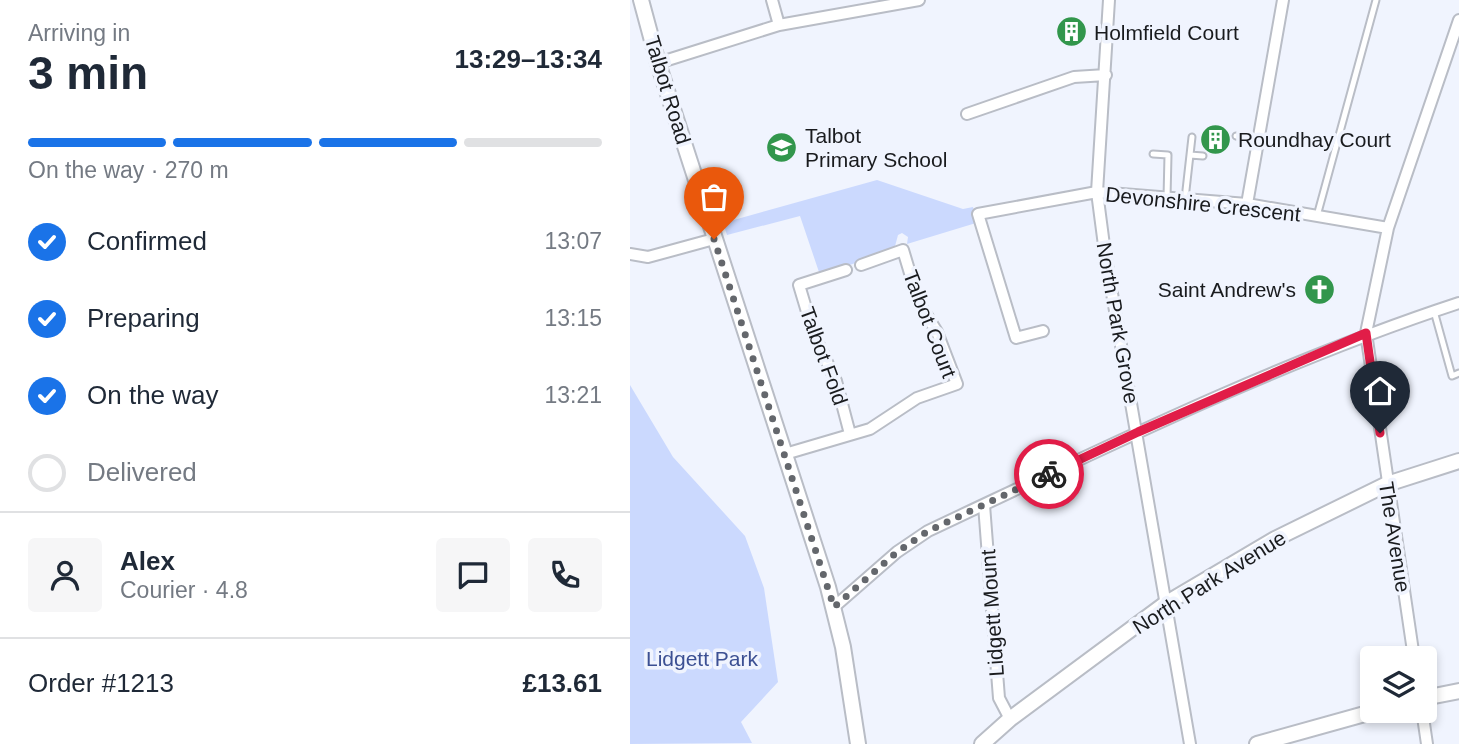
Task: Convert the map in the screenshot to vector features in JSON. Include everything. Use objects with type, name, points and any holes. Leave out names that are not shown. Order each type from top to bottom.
[{"type":"street","name":"Talbot Road","points":[[641,0],[714,239],[834,607],[858,744]]},
{"type":"street","points":[[772,0],[779,25]]},
{"type":"street","points":[[658,62],[779,25],[861,5],[919,0]]},
{"type":"street","name":"North Park Grove","points":[[1109,0],[1097,192],[1105,253],[1190,744]]},
{"type":"street","points":[[1247,204],[1283,0]]},
{"type":"street","name":"The Avenue","points":[[1412,646],[1366,333],[1388,228],[1459,20]]},
{"type":"street","points":[[967,114],[1074,77],[1106,75]]},
{"type":"street","name":"Devonshire Crescent","points":[[1043,331],[1016,338],[978,214],[1097,192],[1247,204],[1271,214],[1317,216],[1388,228]]},
{"type":"street","points":[[630,254],[648,257],[714,239]]},
{"type":"street","name":"Talbot Court","points":[[785,454],[870,429],[917,398],[957,384],[937,332],[919,303],[903,250],[861,265]]},
{"type":"street","name":"Talbot Fold","points":[[846,270],[799,285],[814,335],[836,381],[850,434]]},
{"type":"street","points":[[834,607],[897,552],[928,531],[1138,432],[1366,333],[1459,303]]},
{"type":"street","name":"North Park Avenue","points":[[982,744],[1010,719],[1165,604],[1275,539],[1387,484],[1459,461]]},
{"type":"street","name":"Lidgett Mount","points":[[984,505],[999,698],[1010,719]]},
{"type":"street","points":[[1437,695],[1459,691]]},
{"type":"street","points":[[1257,744],[1360,715]]},
{"type":"street","points":[[1424,723],[1427,744]]},
{"type":"lane","points":[[1317,216],[1376,0]]},
{"type":"lane","points":[[1236,136],[1258,140]]},
{"type":"lane","points":[[1185,199],[1192,137]]},
{"type":"lane","points":[[1153,155],[1168,155],[1167,198]]},
{"type":"lane","points":[[1191,155],[1203,156]]},
{"type":"lane","points":[[1434,311],[1452,376],[1459,373]]},
{"type":"green space","points":[[877,180],[963,209],[973,207],[976,223],[907,244],[908,237],[902,233],[898,235],[894,250],[820,275],[800,216],[727,235],[723,223]]},
{"type":"green space","name":"Lidgett Park","points":[[630,385],[673,457],[745,536],[764,588],[778,682],[741,722],[752,743],[630,744]]},
{"type":"way so far","points":[[714,239],[834,607],[897,552],[928,531],[1049,474]]},
{"type":"place","name":"Holmfield Court","points":[[1071,32]]},
{"type":"place","name":"Roundhay Court","points":[[1215,139]]},
{"type":"place","name":"Talbot Primary School","points":[[782,147]]},
{"type":"place","name":"Saint Andrew's","points":[[1319,289]]},
{"type":"route","points":[[1049,474],[1138,432],[1366,333],[1380,433]]}]
